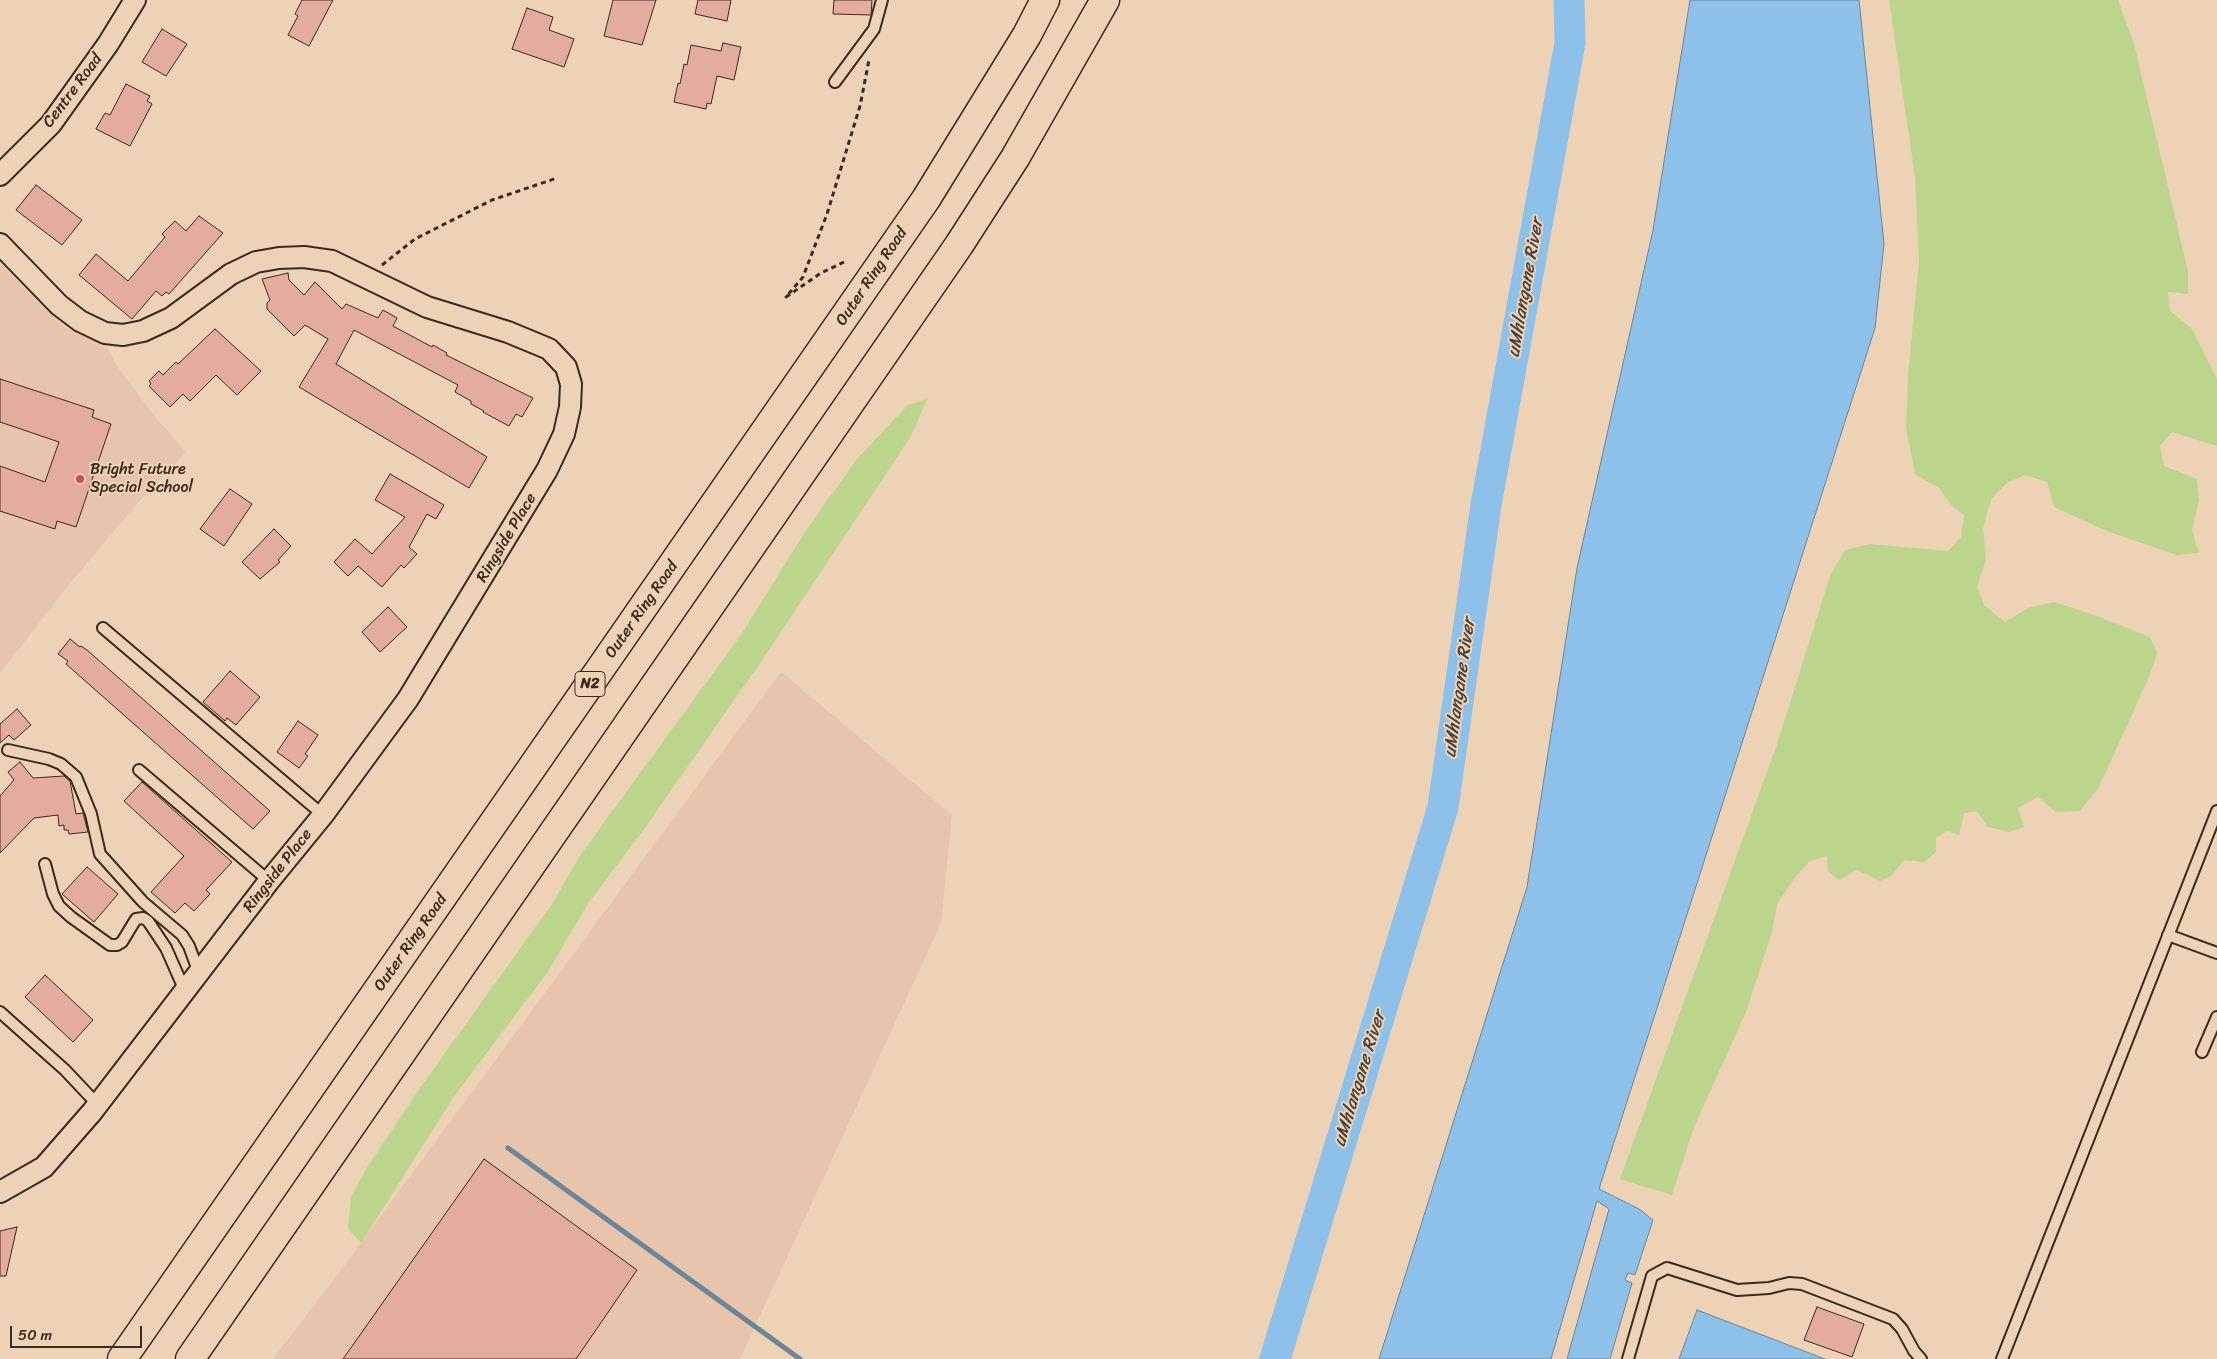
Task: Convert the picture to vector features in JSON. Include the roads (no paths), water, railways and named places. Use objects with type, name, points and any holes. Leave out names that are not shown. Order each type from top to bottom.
[{"type":"highway","name":"Outer Ring Road","points":[[122,1359],[926,198],[1026,35],[1045,0]]},
{"type":"highway","points":[[190,1359],[959,245],[1015,158],[1105,0]]},
{"type":"street","name":"Centre Road","points":[[0,175],[51,124],[108,44],[135,0]]},
{"type":"street","name":"Ringside Place","points":[[0,244],[59,305],[80,321],[105,333],[123,335],[144,331],[171,318],[231,274],[256,262],[304,257],[332,261],[428,307],[508,332],[549,350],[566,367],[571,384],[570,407],[564,434],[547,470],[408,700],[322,815],[269,881],[98,1105],[44,1167],[0,1192]]},
{"type":"lane","points":[[835,82],[874,29],[882,0]]},
{"type":"lane","points":[[103,628],[322,815]]},
{"type":"lane","points":[[8,750],[49,759],[61,764],[76,777],[91,814],[100,854],[144,902],[182,935],[189,946],[199,973]]},
{"type":"lane","points":[[139,770],[269,881]]},
{"type":"lane","points":[[2002,1359],[2168,935],[2213,835],[2217,811]]},
{"type":"lane","points":[[45,864],[59,906],[110,945],[117,945],[122,942],[136,919],[143,918],[148,921],[166,948],[185,991]]},
{"type":"lane","points":[[2168,935],[2217,953]]},
{"type":"lane","points":[[0,1012],[65,1070],[98,1105]]},
{"type":"lane","points":[[2202,1052],[2217,1017]]},
{"type":"lane","points":[[1628,1359],[1652,1276],[1667,1268],[1737,1290],[1769,1288],[1789,1283],[1802,1284],[1893,1320],[1921,1359]]},
{"type":"water","points":[[1690,0],[1859,0],[1884,244],[1875,328],[1599,1189],[1639,1209],[1653,1220],[1635,1275],[1628,1273],[1625,1280],[1632,1283],[1610,1359],[1567,1359],[1609,1209],[1597,1201],[1551,1359],[1379,1359],[1527,887],[1577,568],[1653,230]]},
{"type":"water","points":[[1697,1310],[1825,1359],[1679,1359]]},
{"type":"waterway","name":"uMhlangane River","points":[[1275,1359],[1443,807],[1486,505],[1570,43],[1569,0]]},
{"type":"waterway","points":[[508,1148],[800,1359]]},
{"type":"place","name":"Bright Future Special School","points":[[80,479]]}]
